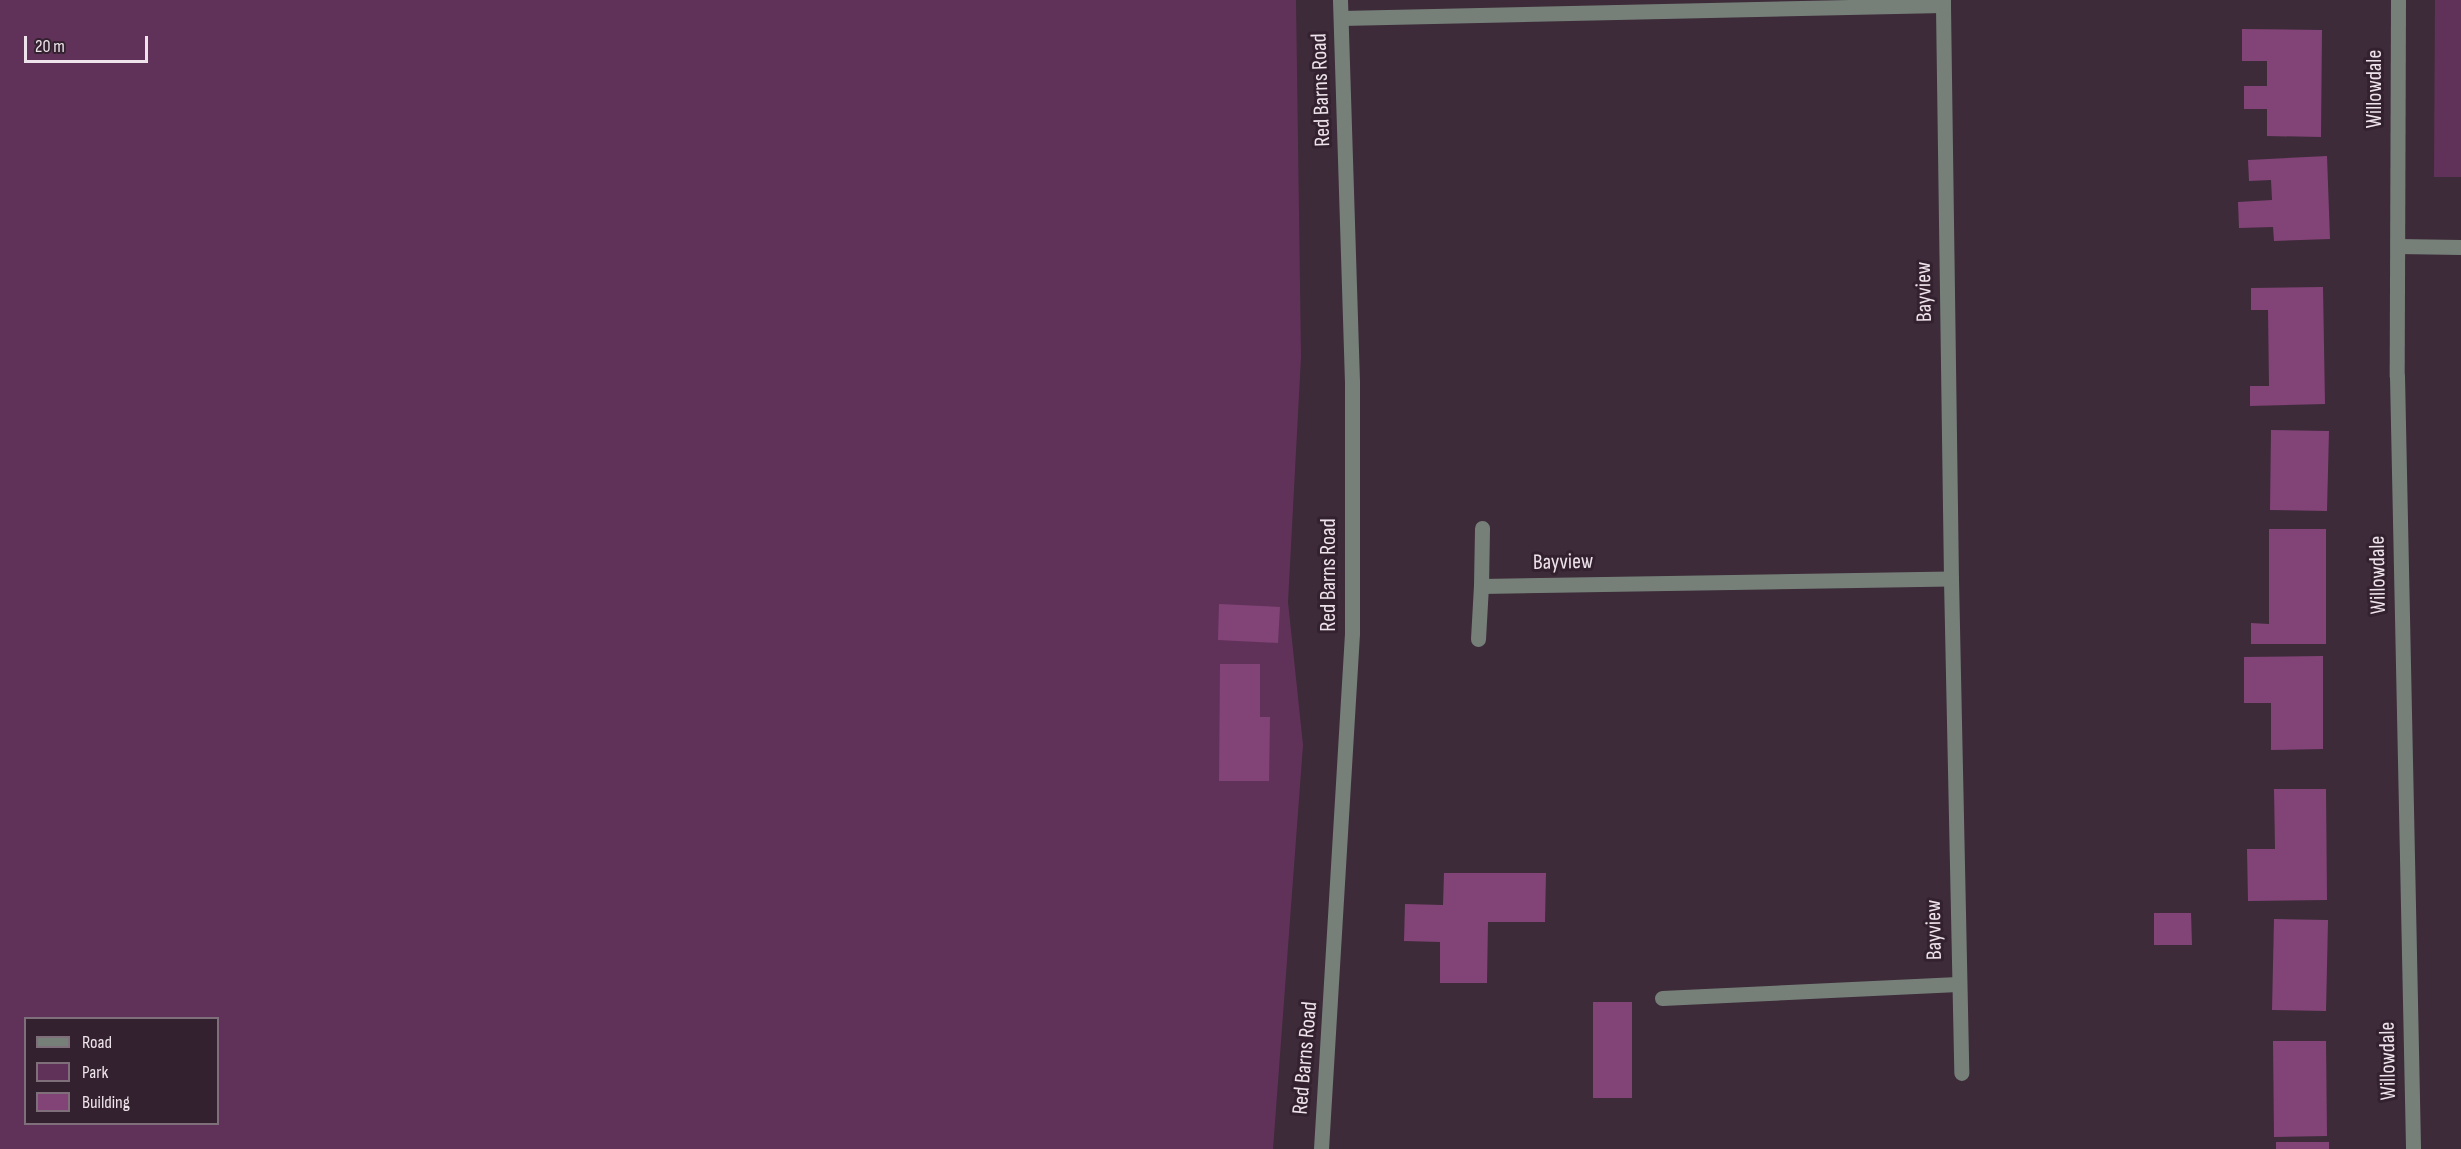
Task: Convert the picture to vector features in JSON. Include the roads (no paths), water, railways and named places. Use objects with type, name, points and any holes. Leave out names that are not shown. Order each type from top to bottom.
[{"type":"street","name":"Red Barns Road","points":[[1321,1149],[1352,633],[1353,382],[1340,0]]},
{"type":"street","name":"Willowdale","points":[[2398,0],[2398,246],[2413,1149]]},
{"type":"street","name":"Bayview","points":[[1341,18],[1943,3],[1958,984],[1662,998]]},
{"type":"street","points":[[2398,246],[2461,247]]},
{"type":"street","points":[[1478,639],[1482,528]]},
{"type":"street","name":"Bayview","points":[[1481,586],[1951,579]]},
{"type":"street","points":[[1958,984],[1961,1073]]}]
